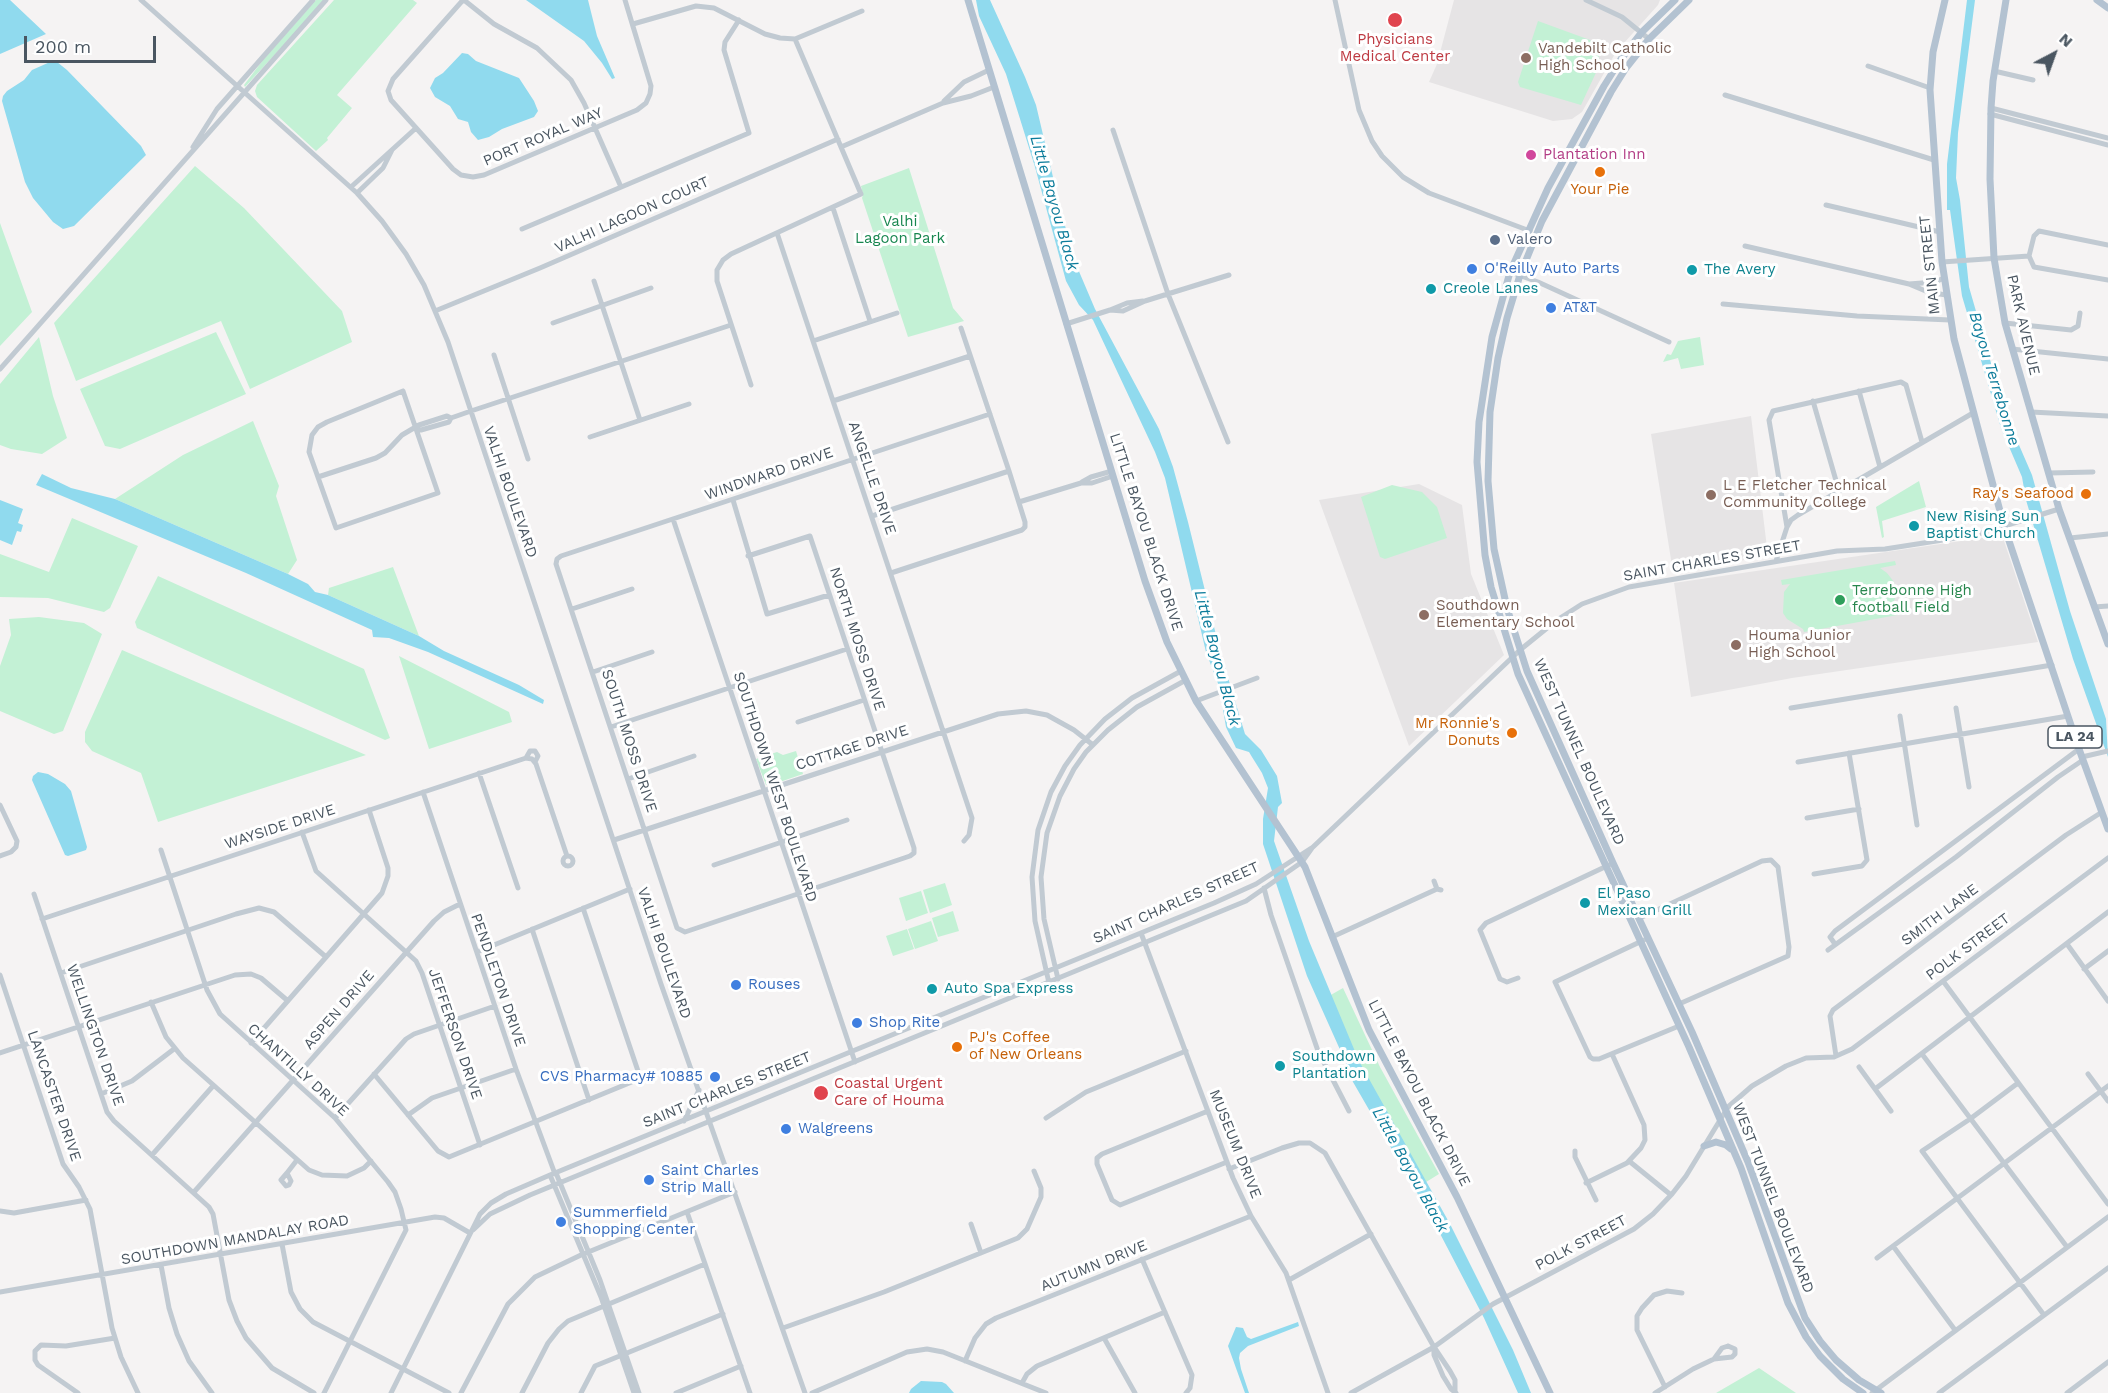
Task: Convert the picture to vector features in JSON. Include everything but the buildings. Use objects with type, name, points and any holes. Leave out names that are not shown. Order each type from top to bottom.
[{"type":"main road","name":"LITTLE BAYOU BLACK DRIVE","points":[[968,0],[1156,614],[1196,701],[1300,859],[1319,900],[1369,1030],[1457,1197],[1550,1393]]},
{"type":"main road","name":"WEST TUNNEL BOULEVARD","points":[[1675,0],[1642,32],[1604,86],[1528,231],[1510,272],[1488,355],[1479,422],[1477,462],[1485,555],[1491,587],[1512,657],[1532,706],[1645,940],[1679,1004],[1726,1110],[1761,1197],[1804,1318],[1836,1360],[1876,1392]]},
{"type":"main road","name":"WEST TUNNEL BOULEVARD","points":[[1689,0],[1649,39],[1611,92],[1538,230],[1520,275],[1498,358],[1490,411],[1488,453],[1494,549],[1506,608],[1530,679],[1609,865],[1640,918],[1645,940],[1679,1026],[1753,1201],[1788,1303],[1806,1337],[1828,1365],[1863,1393]]},
{"type":"main road","name":"MAIN STREET","points":[[1945,0],[1933,52],[1930,88],[1942,262],[1950,320],[2004,526],[2082,759],[2108,829]]},
{"type":"main road","name":"PARK AVENUE","points":[[2006,0],[1990,111],[1990,179],[1994,258],[2012,350],[2059,509],[2108,644]]},
{"type":"main road","points":[[2097,0],[2108,8]]},
{"type":"main road","points":[[1569,150],[1566,163],[1569,169]]},
{"type":"main road","points":[[1704,1146],[1713,1142],[1721,1143],[1734,1152]]},
{"type":"street","name":"VALHI BOULEVARD","points":[[141,0],[357,193],[382,221],[406,254],[424,285],[448,342],[630,890],[805,1393]]},
{"type":"street","points":[[189,155],[217,109],[313,0]]},
{"type":"street","points":[[0,369],[326,0]]},
{"type":"street","points":[[463,0],[494,24],[537,48],[571,80],[596,128],[621,187]]},
{"type":"street","name":"PORT ROYAL WAY","points":[[463,0],[393,79],[388,91],[391,100],[453,169],[461,175],[473,177],[484,175],[596,128],[637,110],[646,103],[651,86],[625,0]]},
{"type":"street","points":[[1335,0],[1359,110],[1372,141],[1382,156],[1404,178],[1429,193],[1528,231],[1538,230]]},
{"type":"street","points":[[1586,0],[1622,17],[1649,39]]},
{"type":"street","points":[[633,24],[696,6],[714,8],[765,34],[795,39],[862,11]]},
{"type":"street","points":[[522,229],[749,132],[724,50],[725,42],[739,20]]},
{"type":"street","points":[[751,385],[717,280],[717,270],[723,260],[731,254],[861,195],[795,39]]},
{"type":"street","points":[[1868,66],[1930,88]]},
{"type":"street","points":[[943,103],[964,82],[989,70]]},
{"type":"street","points":[[1994,71],[2033,80]]},
{"type":"street","points":[[841,147],[943,103],[994,87]]},
{"type":"street","points":[[1725,95],[1934,160]]},
{"type":"street","points":[[1990,111],[2108,138]]},
{"type":"street","points":[[1990,111],[2108,145]]},
{"type":"street","points":[[351,187],[416,128]]},
{"type":"street","points":[[1113,130],[1168,294],[1228,442]]},
{"type":"street","name":"VALHI LAGOON COURT","points":[[435,311],[838,140]]},
{"type":"street","points":[[357,193],[383,168],[393,149]]},
{"type":"street","points":[[1826,205],[1940,232]]},
{"type":"street","points":[[833,208],[870,321]]},
{"type":"street","points":[[2108,245],[2039,231],[2034,236],[2029,256],[2034,267],[2108,280]]},
{"type":"street","name":"ANGELLE DRIVE","points":[[777,233],[972,818],[969,835],[964,841]]},
{"type":"street","points":[[1745,246],[1909,284],[1928,292],[1946,295]]},
{"type":"street","points":[[1942,262],[2029,256]]},
{"type":"street","points":[[1510,272],[1669,342]]},
{"type":"street","points":[[1066,324],[1101,312],[1123,311],[1145,301],[1229,275]]},
{"type":"street","points":[[1909,284],[1935,282],[1944,278]]},
{"type":"street","points":[[594,281],[640,420]]},
{"type":"street","points":[[553,323],[651,288]]},
{"type":"street","points":[[1723,304],[1857,316],[1950,320]]},
{"type":"street","points":[[813,341],[897,313]]},
{"type":"street","points":[[2005,323],[2071,330],[2078,326],[2080,313]]},
{"type":"street","points":[[318,477],[376,458],[385,453],[402,435],[416,429],[421,430],[449,422],[451,418],[471,411],[731,325]]},
{"type":"street","points":[[891,573],[1022,530],[1025,527],[1009,471],[961,328]]},
{"type":"street","points":[[2012,350],[2108,359]]},
{"type":"street","points":[[494,355],[528,459]]},
{"type":"street","points":[[833,402],[970,356]]},
{"type":"street","points":[[1787,527],[1770,416],[1776,409],[1901,382],[1906,385],[1922,442]]},
{"type":"street","points":[[403,391],[416,429],[438,493],[336,528],[309,452],[312,435],[318,427],[403,391]]},
{"type":"street","points":[[1859,391],[1880,467]]},
{"type":"street","points":[[1813,401],[1839,491]]},
{"type":"street","points":[[591,437],[690,404]]},
{"type":"street","points":[[2031,412],[2108,417]]},
{"type":"street","points":[[1776,561],[1791,520],[1973,413]]},
{"type":"street","name":"WINDWARD DRIVE","points":[[557,559],[990,414]]},
{"type":"street","points":[[872,516],[1009,471]]},
{"type":"street","points":[[2049,473],[2092,472]]},
{"type":"street","points":[[1018,502],[1081,483],[1092,483],[1112,473]]},
{"type":"street","points":[[733,500],[767,614],[829,595]]},
{"type":"street","name":"SAINT CHARLES STREET","points":[[391,1393],[480,1214],[491,1203],[506,1194],[554,1174],[1236,894],[1289,866],[1313,847],[1512,657],[1557,620],[1582,604],[1629,587],[1776,561],[1837,551],[1885,549],[1931,543],[1975,535],[2059,509]]},
{"type":"street","name":"SOUTHDOWN WEST BOULEVARD","points":[[673,519],[855,1062]]},
{"type":"street","points":[[2070,538],[2108,534]]},
{"type":"street","name":"NORTH MOSS DRIVE","points":[[748,556],[810,536],[914,848],[914,853],[910,856],[798,894]]},
{"type":"street","name":"SOUTH MOSS DRIVE","points":[[557,559],[556,564],[677,928],[685,932],[798,894]]},
{"type":"street","points":[[572,609],[632,590]]},
{"type":"street","points":[[2094,607],[2108,606]]},
{"type":"street","points":[[611,727],[847,648]]},
{"type":"street","points":[[593,672],[652,652]]},
{"type":"street","points":[[1791,708],[2052,665]]},
{"type":"street","points":[[1048,983],[1033,904],[1032,877],[1035,843],[1042,814],[1051,792],[1065,766],[1085,739],[1105,719],[1127,702],[1181,671]]},
{"type":"street","points":[[1196,701],[1257,678]]},
{"type":"street","points":[[1058,979],[1042,904],[1041,877],[1045,845],[1060,796],[1074,769],[1114,724],[1137,707],[1186,680]]},
{"type":"street","points":[[798,722],[864,700]]},
{"type":"street","points":[[1956,708],[1969,787]]},
{"type":"street","name":"COTTAGE DRIVE","points":[[614,840],[998,714],[1026,711],[1055,718],[1093,745]]},
{"type":"street","points":[[1900,716],[1917,825]]},
{"type":"street","points":[[1798,762],[2068,716]]},
{"type":"street","points":[[1835,944],[1830,937],[1835,931],[2079,749]]},
{"type":"street","name":"WAYSIDE DRIVE","points":[[42,919],[526,758],[530,751],[535,751],[538,756],[535,762],[567,856]]},
{"type":"street","points":[[1828,950],[1956,857],[2082,759],[2105,752]]},
{"type":"street","points":[[1814,874],[1862,866],[1866,862],[1867,855],[1849,753]]},
{"type":"street","points":[[628,779],[694,756]]},
{"type":"street","points":[[2052,769],[2058,777]]},
{"type":"street","points":[[479,773],[518,888]]},
{"type":"street","name":"PENDLETON DRIVE","points":[[423,792],[534,1123],[606,1304],[623,1354]]},
{"type":"street","points":[[0,805],[17,841],[16,847],[11,852],[0,856]]},
{"type":"street","points":[[1807,818],[1859,809]]},
{"type":"street","points":[[251,1043],[382,893],[388,876],[387,864],[369,810]]},
{"type":"street","name":"SMITH LANE","points":[[1836,1056],[1830,1016],[1833,1010],[2066,835],[2102,812]]},
{"type":"street","points":[[714,865],[847,820]]},
{"type":"street","name":"JEFFERSON DRIVE","points":[[302,832],[316,871],[416,961],[480,1145]]},
{"type":"street","name":"CHANTILLY DRIVE","points":[[161,850],[205,984],[220,1014],[335,1118],[395,1192],[405,1223]]},
{"type":"street","name":"POLK STREET","points":[[1351,1393],[1434,1347],[1504,1297],[1625,1235],[1653,1214],[1671,1195],[1686,1176],[1726,1110],[1752,1086],[1786,1066],[1806,1058],[1836,1056],[1852,1049],[2108,858]]},
{"type":"street","points":[[1640,918],[1762,861],[1771,860],[1778,867],[1789,947],[1788,956],[1679,1004]]},
{"type":"street","points":[[1518,978],[1507,982],[1500,979],[1480,930],[1486,923],[1609,865]]},
{"type":"street","name":"SAINT CHARLES STREET","points":[[470,1233],[490,1214],[509,1204],[1246,900],[1275,881],[1289,866]]},
{"type":"street","points":[[1332,936],[1439,889],[1434,881]]},
{"type":"street","points":[[1264,888],[1271,915],[1320,1056],[1348,1111]]},
{"type":"street","points":[[477,952],[630,890]]},
{"type":"street","name":"WELLINGTON DRIVE","points":[[34,894],[107,1112],[212,1211],[233,1314],[246,1338],[272,1368],[314,1393]]},
{"type":"street","name":"ASPEN DRIVE","points":[[194,1192],[407,952],[444,912],[460,904]]},
{"type":"street","points":[[61,973],[187,930],[254,909],[265,908],[279,916],[326,957]]},
{"type":"street","points":[[374,1074],[444,1156],[453,1156],[639,1079],[584,908]]},
{"type":"street","points":[[1875,1089],[2108,912]]},
{"type":"street","points":[[532,930],[589,1101]]},
{"type":"street","name":"MUSEUM DRIVE","points":[[1142,933],[1229,1169],[1251,1216],[1280,1260],[1289,1280],[1328,1393]]},
{"type":"street","points":[[1645,940],[1555,982],[1590,1057],[1593,1059],[1599,1059],[1679,1026]]},
{"type":"street","points":[[2067,944],[2108,1001]]},
{"type":"street","points":[[2084,969],[2108,951]]},
{"type":"street","points":[[0,1053],[235,975],[251,974],[268,984],[288,1001]]},
{"type":"street","name":"LANCASTER DRIVE","points":[[0,975],[63,1164],[90,1209],[115,1338],[138,1393]]},
{"type":"street","points":[[1943,981],[2108,1204]]},
{"type":"street","points":[[151,1002],[159,1024],[174,1048],[213,1086],[297,1160],[318,1174],[338,1177],[353,1174],[371,1161]]},
{"type":"street","points":[[335,1118],[406,1039],[414,1034],[495,1006]]},
{"type":"street","points":[[101,1094],[132,1081],[174,1048]]},
{"type":"street","points":[[1046,1118],[1086,1092],[1186,1051]]},
{"type":"street","points":[[1586,1183],[1629,1161],[1641,1148],[1646,1133],[1612,1054]]},
{"type":"street","points":[[1922,1054],[2067,1247]]},
{"type":"street","points":[[1859,1068],[1891,1111]]},
{"type":"street","points":[[408,1115],[432,1098],[516,1069]]},
{"type":"street","points":[[2088,1074],[2108,1101]]},
{"type":"street","points":[[2018,1083],[1922,1151],[2044,1316]]},
{"type":"street","points":[[152,1155],[213,1086]]},
{"type":"street","points":[[1877,1258],[2108,1086]]},
{"type":"street","points":[[684,1121],[699,1090]]},
{"type":"street","points":[[1208,1111],[1099,1156],[1097,1164],[1113,1202],[1120,1205],[1227,1162]]},
{"type":"street","points":[[1229,1169],[1299,1143],[1310,1143],[1319,1147],[1329,1158],[1434,1347],[1455,1380],[1455,1393]]},
{"type":"street","points":[[1575,1151],[1575,1157],[1586,1183],[1596,1200]]},
{"type":"street","points":[[287,1173],[297,1160]]},
{"type":"street","points":[[1629,1161],[1671,1195]]},
{"type":"street","points":[[783,1328],[885,1292],[1018,1238],[1027,1229],[1041,1197],[1041,1188],[1034,1171]]},
{"type":"street","points":[[461,1393],[505,1308],[514,1296],[535,1277],[586,1253],[735,1192]]},
{"type":"street","points":[[506,1194],[509,1204]]},
{"type":"street","points":[[1753,1201],[1761,1197]]},
{"type":"street","points":[[0,1211],[14,1213],[86,1200]]},
{"type":"street","points":[[687,1212],[750,1393]]},
{"type":"street","name":"AUTUMN DRIVE","points":[[965,1361],[975,1338],[991,1320],[1251,1216]]},
{"type":"street","name":"SOUTHDOWN MANDALAY ROAD","points":[[0,1292],[435,1217],[444,1218],[470,1233]]},
{"type":"street","points":[[1876,1392],[1955,1330],[2108,1217]]},
{"type":"street","points":[[324,1393],[406,1230],[405,1223]]},
{"type":"street","points":[[971,1224],[981,1253]]},
{"type":"street","points":[[1289,1280],[1371,1234]]},
{"type":"street","points":[[282,1244],[288,1282],[296,1303],[314,1322],[449,1393]]},
{"type":"street","points":[[1893,1246],[1955,1330]]},
{"type":"street","points":[[1142,1259],[1191,1375],[1190,1388],[1186,1393]]},
{"type":"street","points":[[522,1393],[548,1343],[559,1329],[581,1314],[705,1263]]},
{"type":"street","points":[[161,1265],[169,1308],[177,1334],[189,1361],[212,1393]]},
{"type":"street","points":[[1939,1393],[2108,1268]]},
{"type":"street","points":[[1665,1387],[1637,1329],[1637,1316],[1654,1295],[1668,1291],[1682,1293]]},
{"type":"street","points":[[1022,1383],[1027,1374],[1037,1366],[1165,1312]]},
{"type":"street","points":[[581,1393],[595,1366],[723,1314]]},
{"type":"street","points":[[78,1393],[38,1365],[34,1354],[39,1346],[66,1346],[115,1338]]},
{"type":"street","points":[[1104,1338],[1135,1393]]},
{"type":"street","points":[[1434,1347],[1434,1355],[1445,1379],[1455,1393]]},
{"type":"street","points":[[812,1393],[914,1350],[927,1349],[965,1361],[1046,1393]]},
{"type":"street","points":[[623,1354],[634,1393]]},
{"type":"street","points":[[623,1354],[639,1393]]},
{"type":"street","points":[[1655,1393],[1693,1369],[1714,1359]]},
{"type":"street","points":[[2070,1392],[2108,1362]]},
{"type":"street","points":[[676,1393],[741,1366]]},
{"type":"street","points":[[1445,1379],[1452,1375]]},
{"type":"shaded area","name":"Vandebilt Catholic High School","points":[[1454,0],[1660,0],[1616,52],[1582,112],[1572,119],[1553,121],[1429,82],[1437,64]]},
{"type":"shaded area","name":"L E Fletcher Technical Community College","points":[[1751,416],[1768,556],[1673,572],[1651,434]]},
{"type":"shaded area","name":"Southdown Elementary School","points":[[1419,484],[1462,505],[1471,574],[1504,655],[1409,746],[1319,500]]},
{"type":"shaded area","points":[[2002,535],[2038,642],[1792,678],[1691,697],[1674,583]]},
{"type":"green space","points":[[316,0],[325,0],[245,87],[244,85],[263,60]]},
{"type":"green space","points":[[334,0],[413,0],[417,3],[337,95],[352,108],[327,138],[328,140],[316,151],[257,97],[255,91],[257,85]]},
{"type":"green space","points":[[1538,21],[1590,40],[1598,50],[1600,64],[1581,105],[1520,87],[1518,82]]},
{"type":"green space","points":[[195,166],[244,208],[342,311],[352,342],[250,389],[221,321],[76,381],[54,323]]},
{"type":"green space","name":"Valhi Lagoon Park","points":[[909,168],[953,308],[964,321],[908,337],[862,198],[861,186]]},
{"type":"green space","points":[[0,223],[32,312],[0,346]]},
{"type":"green space","points":[[216,332],[246,394],[120,449],[105,446],[80,389]]},
{"type":"green space","points":[[39,337],[53,396],[67,438],[42,454],[0,445],[0,384]]},
{"type":"green space","points":[[1700,337],[1704,365],[1681,369],[1678,358],[1663,362],[1667,354],[1671,355],[1678,341]]},
{"type":"green space","points":[[253,421],[279,486],[276,496],[297,560],[288,574],[115,499],[183,455]]},
{"type":"green space","points":[[1919,481],[1926,507],[1882,521],[1884,537],[1882,538],[1876,507]]},
{"type":"green space","points":[[1392,485],[1422,492],[1437,507],[1447,538],[1385,559],[1380,557],[1361,497]]},
{"type":"green space","points":[[72,518],[138,546],[110,608],[104,612],[48,598],[0,597],[0,554],[49,572]]},
{"type":"green space","points":[[1895,561],[1896,565],[1880,568],[1894,582],[1897,594],[1889,612],[1902,610],[1903,614],[1804,632],[1783,613],[1784,592],[1790,584],[1782,585],[1781,580]]},
{"type":"green space","points":[[393,567],[419,636],[328,595],[329,588]]},
{"type":"green space","points":[[158,576],[364,669],[390,738],[385,740],[137,628],[135,622]]},
{"type":"green space","points":[[39,617],[84,623],[102,634],[63,731],[54,734],[0,711],[0,666],[11,635],[9,619]]},
{"type":"green space","points":[[122,650],[366,755],[158,822],[141,773],[92,751],[85,742],[85,732]]},
{"type":"green space","points":[[399,656],[509,712],[512,722],[429,749]]},
{"type":"green space","points":[[796,751],[803,774],[766,785],[756,759],[777,752],[783,755]]},
{"type":"green space","points":[[945,883],[952,905],[930,913],[923,890]]},
{"type":"green space","points":[[921,891],[928,913],[906,921],[899,898]]},
{"type":"green space","points":[[953,911],[959,931],[938,937],[932,918]]},
{"type":"green space","points":[[931,921],[938,941],[915,949],[908,929]]},
{"type":"green space","points":[[907,929],[914,949],[893,956],[886,936]]},
{"type":"green space","points":[[1343,988],[1380,1067],[1439,1174],[1423,1184],[1364,1076],[1329,996]]},
{"type":"green space","points":[[1759,1368],[1796,1393],[1716,1393]]},
{"type":"water","points":[[0,0],[10,0],[46,34],[0,54]]},
{"type":"water","points":[[526,0],[588,0],[597,36],[615,78],[612,79],[584,41]]},
{"type":"water","name":"Little Bayou Black","points":[[976,0],[990,0],[1025,77],[1036,105],[1075,262],[1095,309],[1159,429],[1173,467],[1220,651],[1245,734],[1261,750],[1277,776],[1282,803],[1278,807],[1274,841],[1309,941],[1359,1061],[1450,1224],[1513,1350],[1531,1393],[1518,1393],[1484,1318],[1435,1224],[1353,1082],[1307,976],[1263,844],[1263,819],[1268,788],[1249,752],[1236,748],[1226,727],[1219,686],[1206,652],[1165,478],[1093,320],[1079,305],[1066,281],[1035,167],[1006,74],[979,16]]},
{"type":"water","name":"Bayou Terrebonne","points":[[1967,0],[1975,0],[1958,133],[1956,178],[1969,287],[2006,415],[2032,475],[2070,611],[2106,719],[2108,757],[2073,659],[2026,500],[2022,477],[2001,428],[1962,296],[1950,210],[1947,210],[1947,164]]},
{"type":"water","points":[[462,53],[519,78],[538,111],[534,117],[478,140],[471,132],[468,122],[458,119],[450,106],[435,97],[430,88],[435,78]]},
{"type":"water","points":[[50,62],[57,62],[67,70],[141,146],[146,155],[74,226],[63,229],[53,222],[33,198],[25,182],[2,101],[7,91],[24,80],[32,70]]},
{"type":"water","points":[[42,474],[71,488],[115,499],[288,574],[308,584],[315,592],[328,595],[419,636],[444,651],[519,685],[544,700],[543,704],[428,652],[389,638],[373,637],[372,630],[246,573],[36,485]]},
{"type":"water","points":[[0,500],[23,509],[18,523],[23,525],[21,532],[17,531],[12,545],[0,540]]},
{"type":"water","points":[[38,772],[48,774],[65,784],[71,791],[86,850],[65,855],[32,780]]},
{"type":"water","points":[[1298,1322],[1299,1326],[1248,1346],[1240,1353],[1241,1369],[1249,1393],[1245,1393],[1228,1346],[1236,1327],[1243,1328],[1247,1337],[1251,1339]]},
{"type":"water","points":[[921,1381],[942,1382],[954,1393],[909,1393]]},
{"type":"place","name":"Physicians Medical Center","points":[[1395,20]]},
{"type":"place","name":"Vandebilt Catholic High School","points":[[1526,58]]},
{"type":"place","name":"Plantation Inn","points":[[1531,155]]},
{"type":"place","name":"Your Pie","points":[[1600,172]]},
{"type":"place","name":"Valero","points":[[1495,240]]},
{"type":"place","name":"O'Reilly Auto Parts","points":[[1472,269]]},
{"type":"place","name":"The Avery","points":[[1692,270]]},
{"type":"place","name":"Creole Lanes","points":[[1431,289]]},
{"type":"place","name":"AT&T","points":[[1551,308]]},
{"type":"place","name":"Ray's Seafood","points":[[2086,494]]},
{"type":"place","name":"L E Fletcher Technical Community College","points":[[1711,495]]},
{"type":"place","name":"New Rising Sun Baptist Church","points":[[1914,526]]},
{"type":"place","name":"Terrebonne High football Field","points":[[1840,600]]},
{"type":"place","name":"Southdown Elementary School","points":[[1424,615]]},
{"type":"place","name":"Houma Junior High School","points":[[1736,645]]},
{"type":"place","name":"Mr Ronnie's Donuts","points":[[1512,733]]},
{"type":"place","name":"El Paso Mexican Grill","points":[[1585,903]]},
{"type":"place","name":"Rouses","points":[[736,985]]},
{"type":"place","name":"Auto Spa Express","points":[[932,989]]},
{"type":"place","name":"Shop Rite","points":[[857,1023]]},
{"type":"place","name":"PJ's Coffee of New Orleans","points":[[957,1047]]},
{"type":"place","name":"Southdown Plantation","points":[[1280,1066]]},
{"type":"place","name":"CVS Pharmacy# 10885","points":[[715,1077]]},
{"type":"place","name":"Coastal Urgent Care of Houma","points":[[821,1093]]},
{"type":"place","name":"Walgreens","points":[[786,1129]]},
{"type":"place","name":"Saint Charles Strip Mall","points":[[649,1180]]},
{"type":"place","name":"Summerfield Shopping Center","points":[[561,1222]]}]
